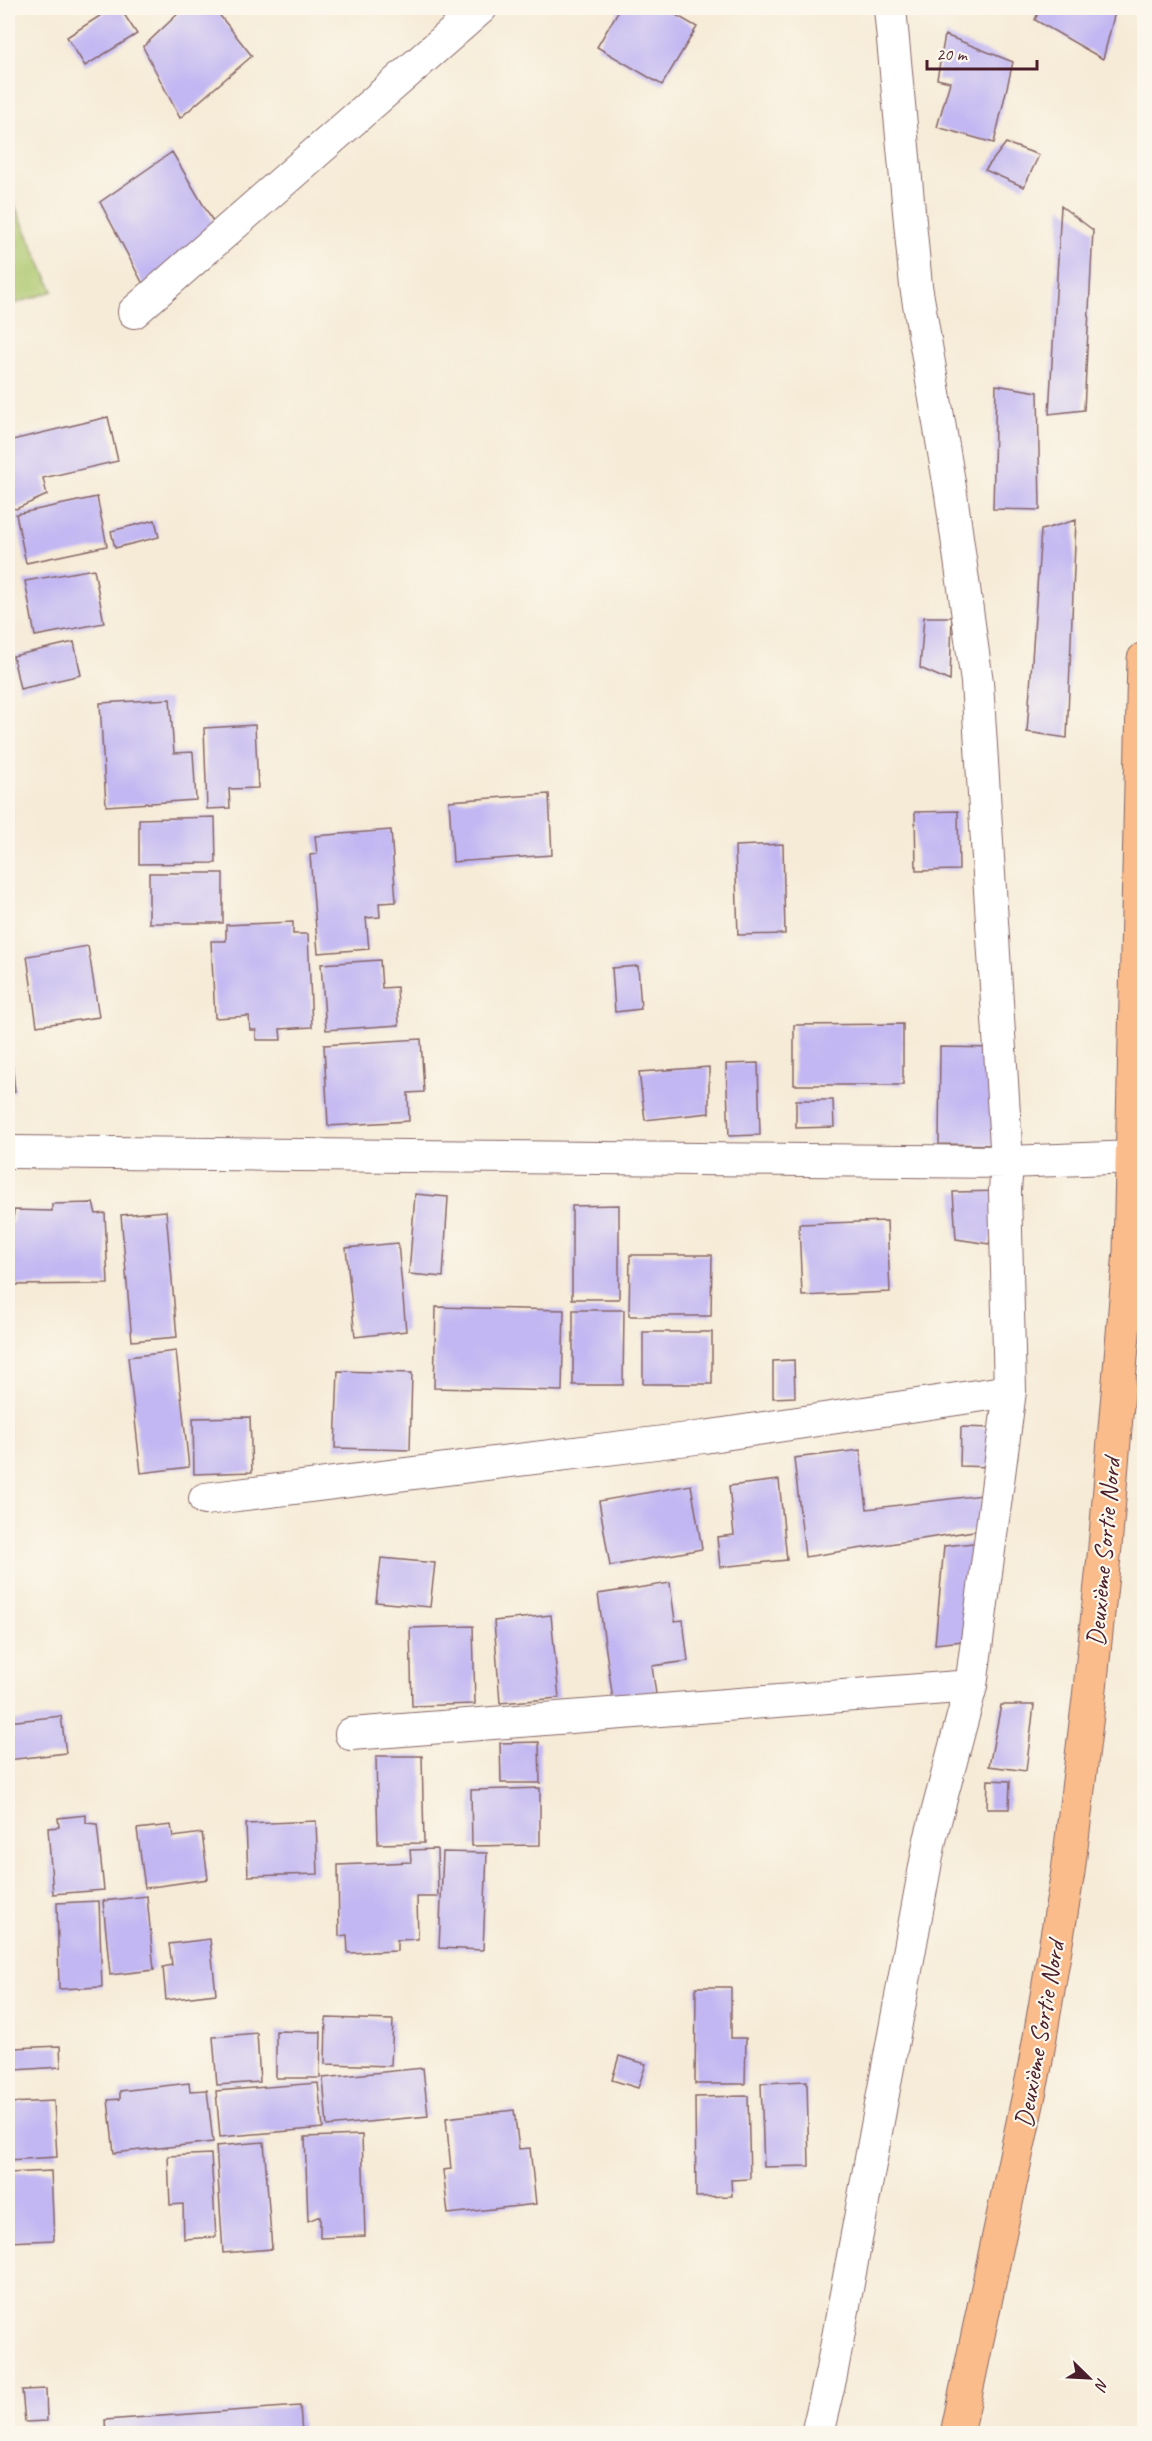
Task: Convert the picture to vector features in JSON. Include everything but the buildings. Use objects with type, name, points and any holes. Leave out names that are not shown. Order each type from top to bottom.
[{"type":"main road","name":"Deuxième Sortie Nord","points":[[957,2433],[1035,2066],[1068,1872],[1136,1277],[1132,1157],[1144,659]]},
{"type":"street","points":[[134,312],[481,8]]},
{"type":"street","points":[[817,2433],[831,2375],[930,1840],[971,1686],[1010,1391],[1005,1191],[1007,1162],[977,682],[951,494],[916,286],[890,8]]},
{"type":"street","points":[[8,1152],[1007,1162],[1132,1157]]},
{"type":"street","points":[[205,1499],[704,1437],[1010,1391]]},
{"type":"street","points":[[351,1734],[971,1686]]},
{"type":"green space","points":[[8,191],[53,291],[8,306]]}]
